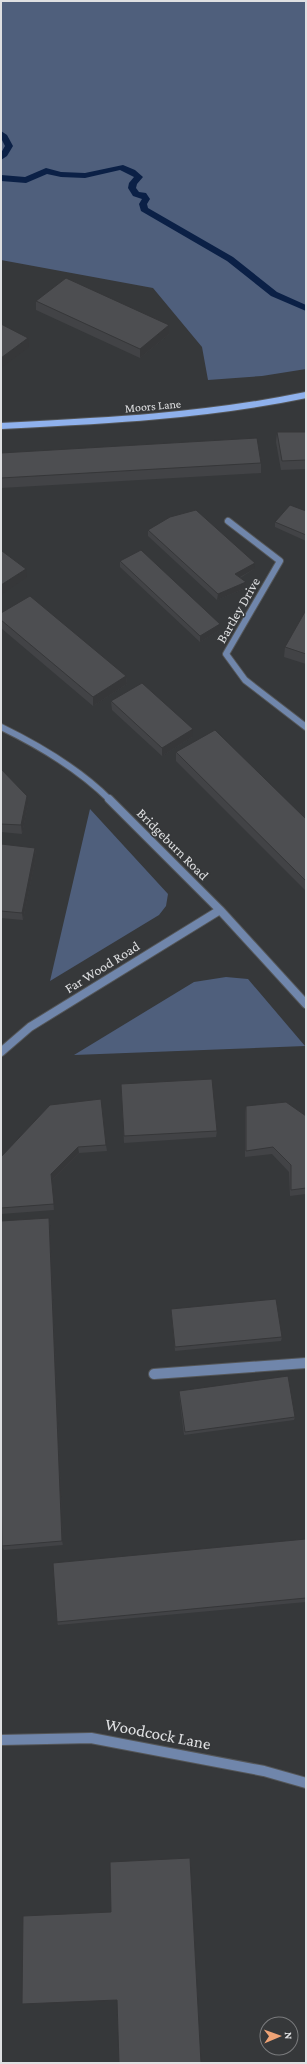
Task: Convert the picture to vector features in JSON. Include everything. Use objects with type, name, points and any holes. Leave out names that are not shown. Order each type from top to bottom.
[{"type":"street","name":"Moors Lane","points":[[1,426],[137,419],[254,406],[306,395]]},
{"type":"street","name":"Bartley Drive","points":[[228,521],[280,562],[226,654],[246,680],[306,727]]},
{"type":"street","name":"Bridgeburn Road","points":[[1,727],[37,745],[95,785],[220,910],[306,1004]]},
{"type":"street","name":"Far Wood Road","points":[[1,1052],[30,1027],[220,910]]},
{"type":"street","points":[[154,1374],[306,1363]]},
{"type":"street","name":"Woodcock Lane","points":[[1,1740],[91,1738],[264,1771],[306,1783]]},
{"type":"shaded area","points":[[1,1],[306,1],[306,369],[262,376],[208,380],[202,347],[153,288],[1,260]]},
{"type":"shaded area","points":[[90,809],[168,894],[166,906],[159,915],[50,981]]},
{"type":"shaded area","points":[[226,977],[248,979],[305,1046],[74,1055],[194,982]]},
{"type":"building","points":[[66,278],[169,325],[140,349],[36,301]]},
{"type":"building","points":[[1,324],[28,338],[1,358]]},
{"type":"building","points":[[277,432],[306,432],[306,460],[282,461]]},
{"type":"building","points":[[257,438],[261,463],[1,478],[1,453]]},
{"type":"building","points":[[290,505],[306,511],[306,535],[275,522]]},
{"type":"building","points":[[196,510],[255,563],[235,574],[246,582],[218,594],[148,530],[170,517]]},
{"type":"building","points":[[141,550],[220,624],[200,636],[120,561]]},
{"type":"building","points":[[2,551],[26,569],[1,585],[1,552]]},
{"type":"building","points":[[30,596],[126,676],[93,697],[1,620],[1,613]]},
{"type":"building","points":[[306,610],[306,654],[285,647]]},
{"type":"building","points":[[142,683],[193,729],[162,748],[111,701]]},
{"type":"building","points":[[215,730],[306,819],[306,881],[176,752]]},
{"type":"building","points":[[1,769],[27,796],[21,825],[1,824]]},
{"type":"building","points":[[1,844],[35,848],[22,913],[1,911]]},
{"type":"building","points":[[212,1079],[217,1131],[124,1136],[121,1084]]},
{"type":"building","points":[[101,1099],[106,1145],[78,1147],[51,1174],[54,1204],[1,1208],[1,1157],[50,1105]]},
{"type":"building","points":[[286,1102],[306,1116],[306,1188],[291,1190],[291,1165],[273,1147],[246,1151],[246,1106]]},
{"type":"building","points":[[49,1218],[62,1541],[2,1546],[1,1221]]},
{"type":"building","points":[[276,1299],[282,1337],[175,1347],[171,1309]]},
{"type":"building","points":[[288,1376],[295,1417],[185,1432],[179,1391]]},
{"type":"building","points":[[306,1539],[306,1598],[57,1622],[53,1563]]},
{"type":"building","points":[[190,1858],[201,2063],[119,2063],[117,2000],[22,2004],[23,1916],[111,1912],[110,1862]]},
{"type":"waterway","points":[[1,133],[7,140],[9,146],[1,158]]},
{"type":"waterway","points":[[1,178],[26,180],[46,171],[61,175],[77,176],[101,173],[116,168],[130,170],[139,177],[133,183],[132,188],[136,194],[143,195],[146,199],[143,204],[144,209],[230,259],[274,294],[306,308]]}]
